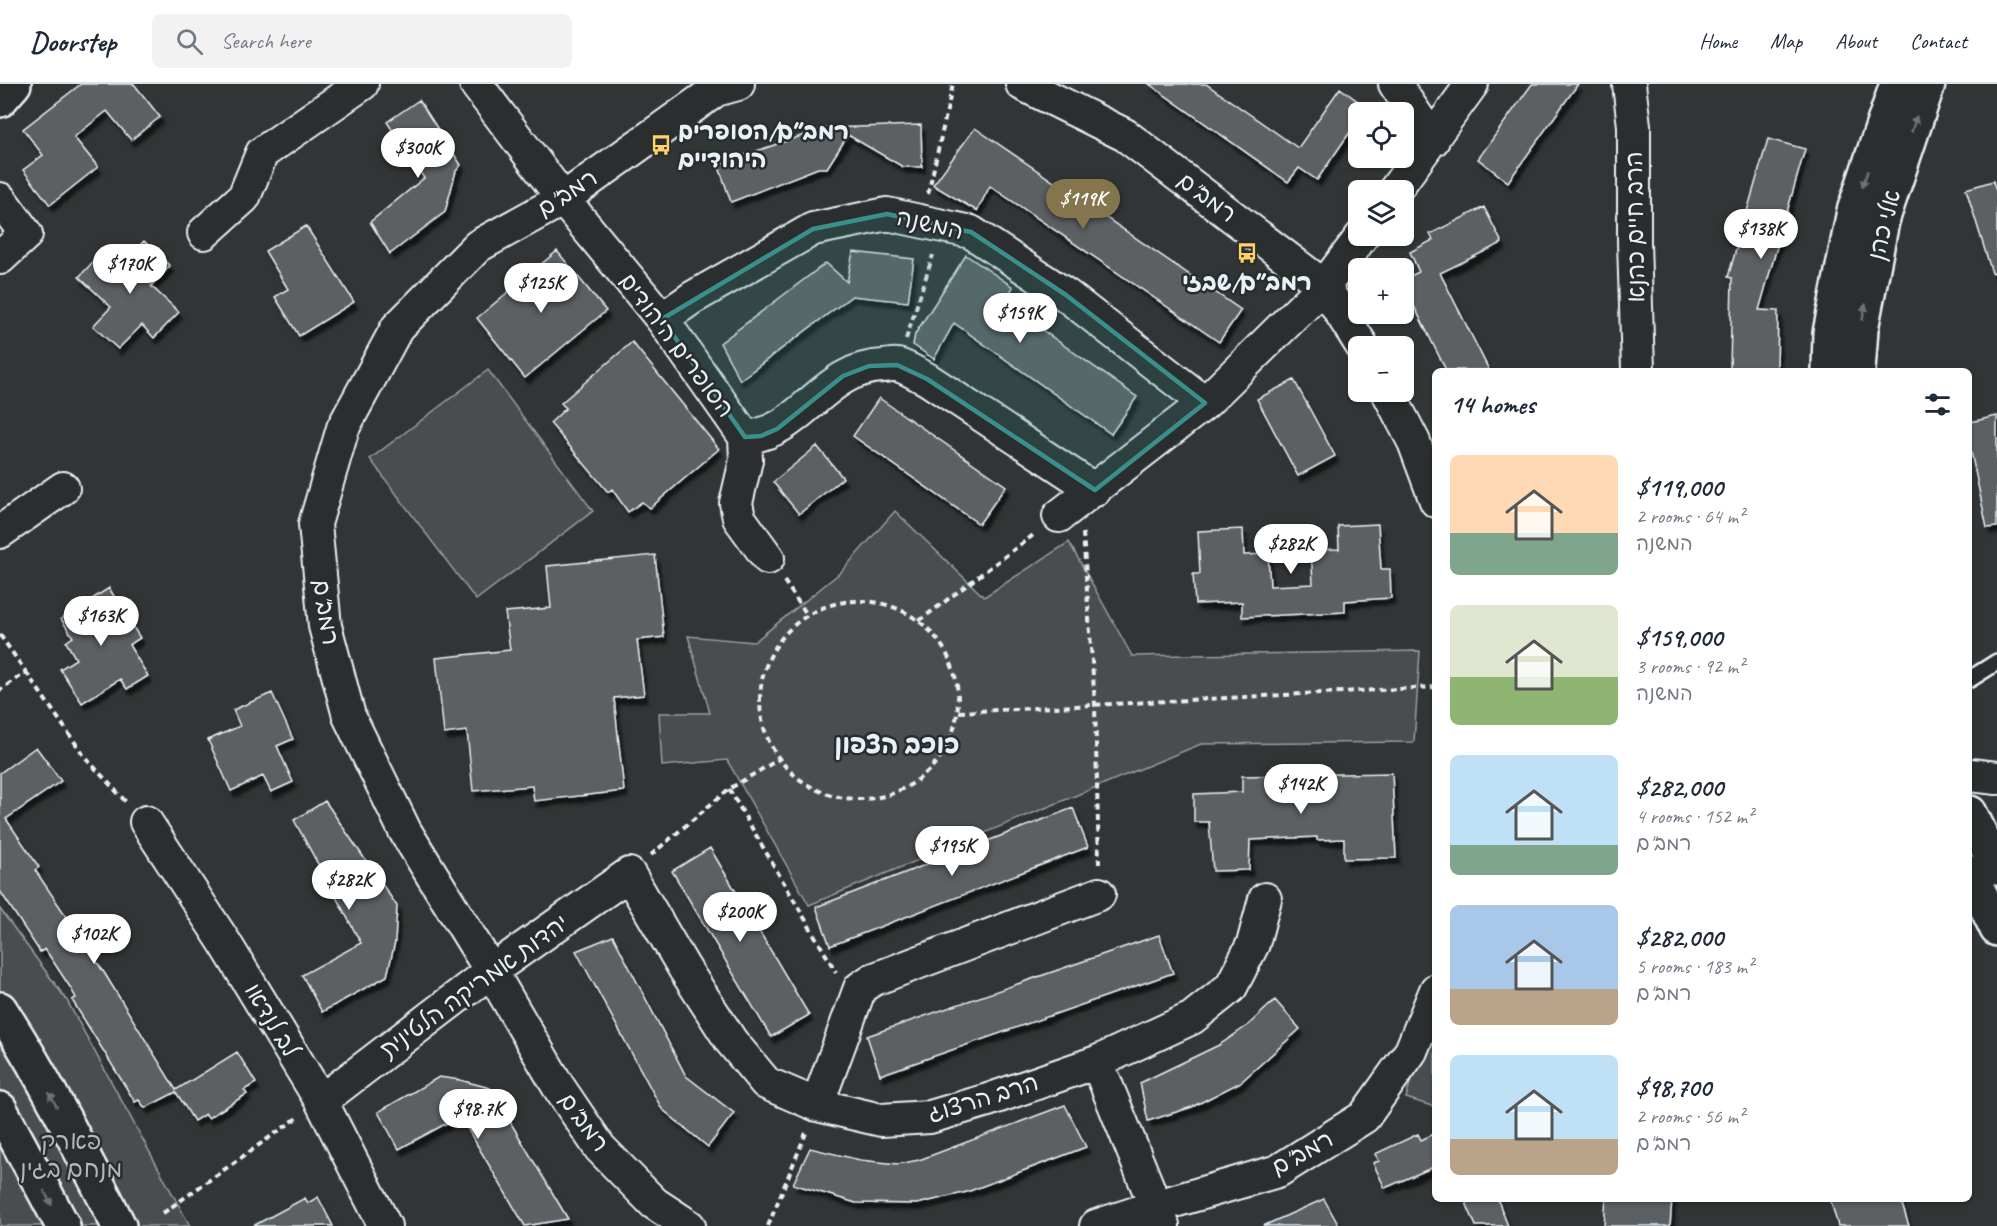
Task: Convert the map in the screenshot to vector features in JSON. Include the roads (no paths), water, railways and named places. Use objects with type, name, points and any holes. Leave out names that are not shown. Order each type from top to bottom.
[{"type":"street","points":[[0,100],[14,84]]},
{"type":"street","points":[[204,234],[244,197],[262,153],[362,84]]},
{"type":"street","name":"הסופרים היהודים","points":[[476,84],[563,199],[662,319],[745,437],[746,460],[738,489],[737,510],[739,518],[768,558]]},
{"type":"street","name":"רמב\"ם","points":[[689,1226],[654,1203],[600,1148],[558,1086],[491,970],[405,831],[349,716],[325,626],[315,524],[343,428],[397,328],[478,246],[563,199],[716,90],[738,84]]},
{"type":"street","name":"רמב\"ם","points":[[1022,84],[1125,135],[1324,286],[1356,336]]},
{"type":"street","points":[[1395,84],[1433,140]]},
{"type":"street","points":[[1403,180],[1472,84]]},
{"type":"street","name":"הרב חיים כהנא","points":[[1629,84],[1634,126],[1634,242],[1638,368]]},
{"type":"street","name":"אלי כהן","points":[[1829,368],[1830,333],[1854,211],[1897,84]]},
{"type":"street","name":"אלי כהן","points":[[1858,368],[1861,329],[1882,221],[1928,84]]},
{"type":"street","points":[[0,199],[26,234],[0,258]]},
{"type":"street","name":"המשנה","points":[[662,319],[692,298],[813,229],[887,214],[971,232],[1066,295],[1205,403]]},
{"type":"street","points":[[1205,403],[1324,286],[1354,246]]},
{"type":"street","name":"הסופרים היהודים","points":[[745,437],[761,436],[777,429],[843,376],[869,366],[897,365],[927,379],[1078,502],[1205,403]]},
{"type":"street","points":[[1393,402],[1413,442],[1432,491]]},
{"type":"street","points":[[0,532],[63,488]]},
{"type":"street","points":[[1972,775],[1997,778]]},
{"type":"street","points":[[1972,817],[1997,868]]},
{"type":"street","name":"לב לנדאו","points":[[146,822],[225,943],[321,1101],[385,1226]]},
{"type":"street","name":"יהדות אמריקה הלטינית","points":[[321,1101],[491,970],[629,874]]},
{"type":"street","name":"הרב הרצוג","points":[[629,874],[684,968],[731,1041],[766,1083],[818,1105],[881,1120],[930,1118],[988,1100],[1097,1062],[1192,1018],[1231,987],[1253,944],[1265,899]]},
{"type":"street","points":[[1972,877],[1997,929]]},
{"type":"street","points":[[818,1105],[860,988],[872,980],[1099,894]]},
{"type":"street","name":"רמב\"ם","points":[[1096,1226],[1158,1216],[1278,1171],[1364,1117],[1411,1051],[1432,1000]]},
{"type":"street","points":[[0,1009],[71,1132],[119,1226]]},
{"type":"street","points":[[1097,1062],[1158,1216]]},
{"type":"street","points":[[0,1109],[63,1226]]},
{"type":"lane","points":[[1972,678],[1997,662]]},
{"type":"place","name":"רמב״ם/הסופרים היהודיים","points":[[661,145]]},
{"type":"place","name":"רמב״ם/שבזי","points":[[1247,253]]},
{"type":"district","name":"כוכב הצפון","points":[[897,744]]},
{"type":"park label","name":"פארק מנחם בגין","points":[[71,1155]]}]
